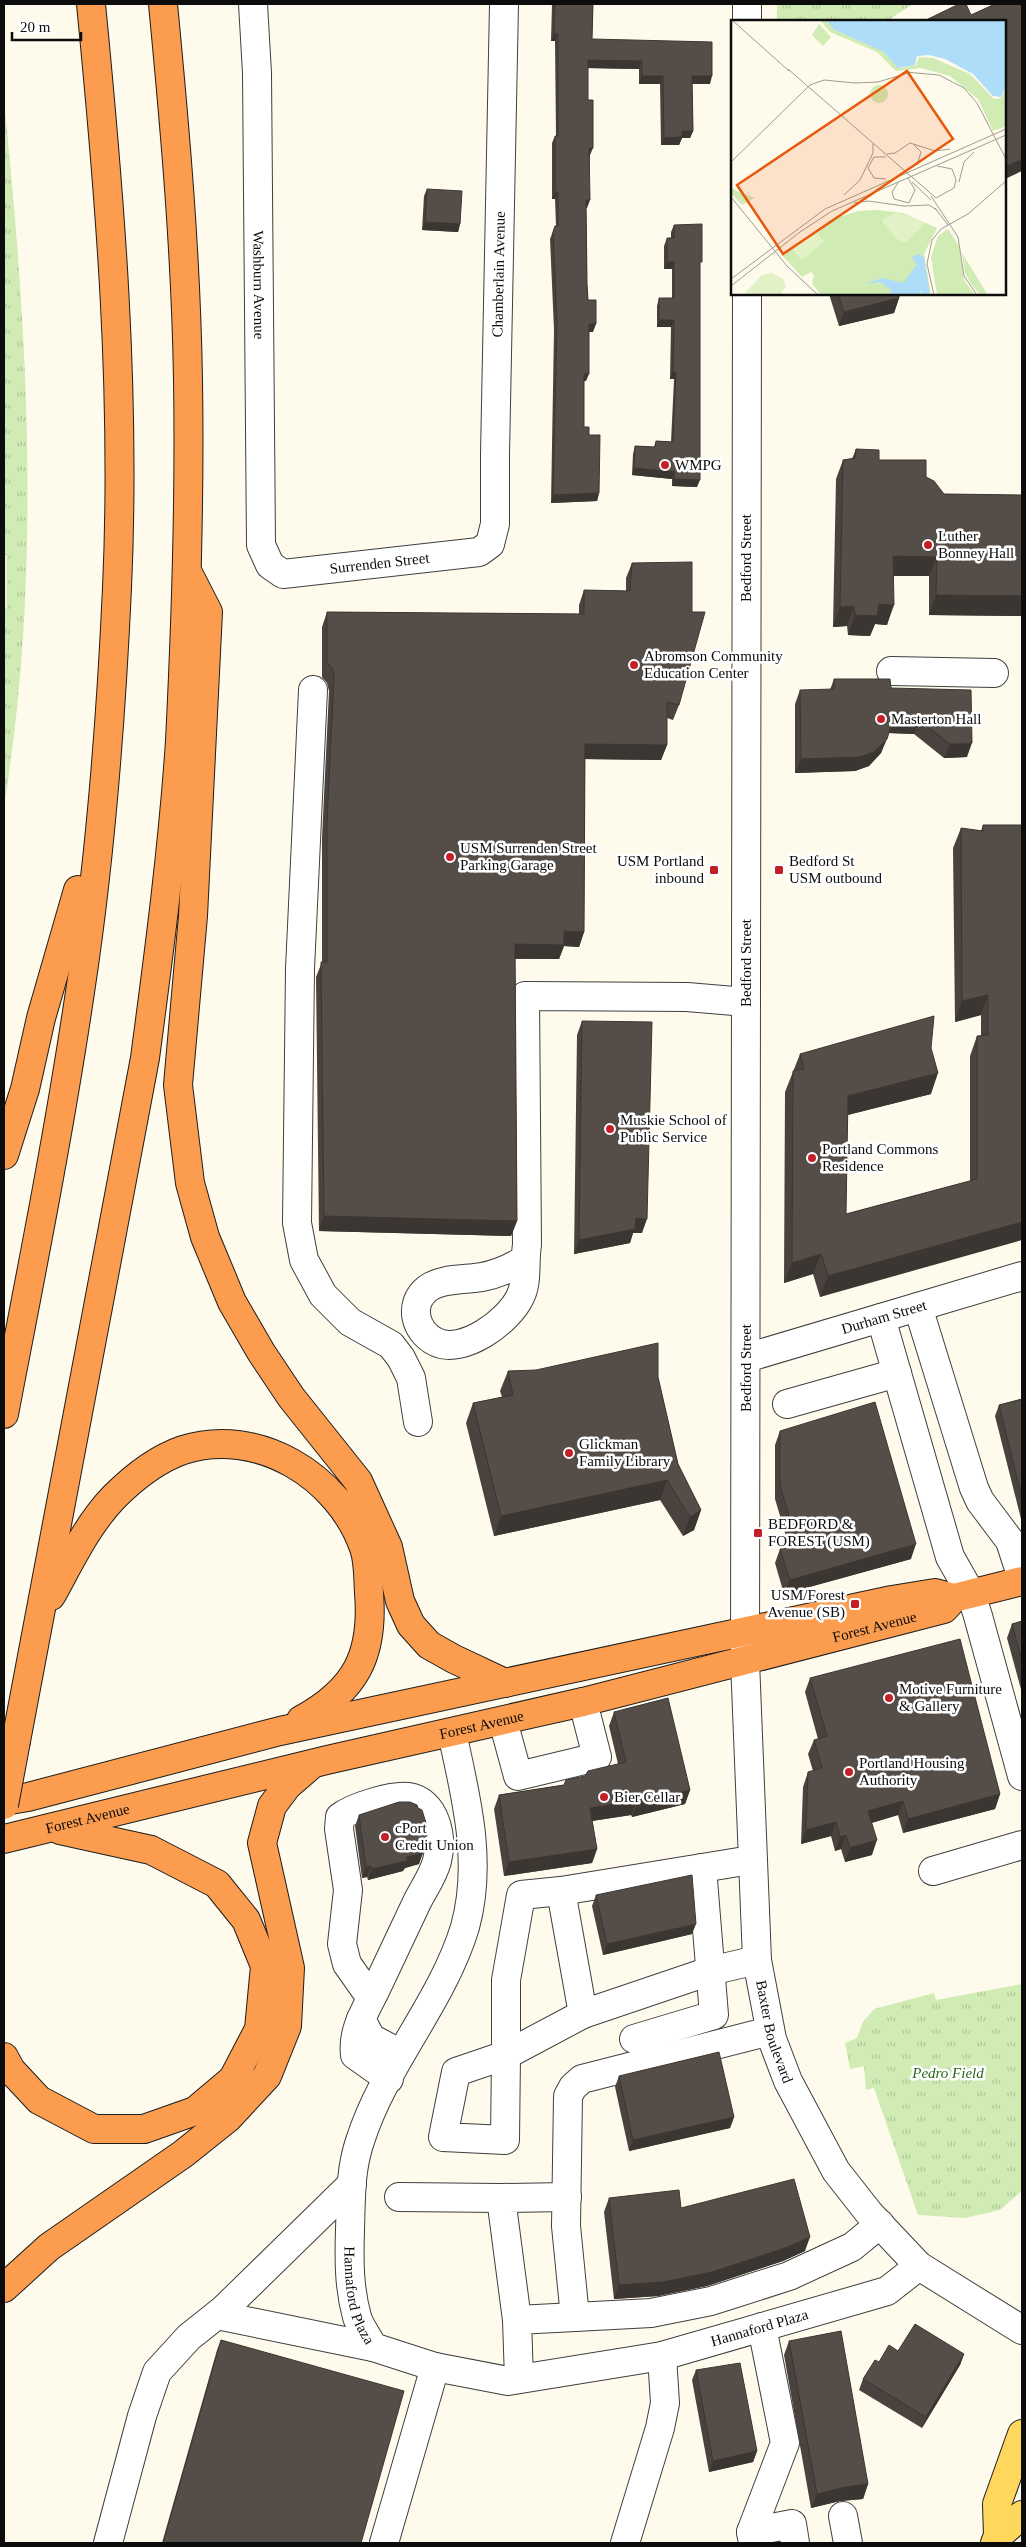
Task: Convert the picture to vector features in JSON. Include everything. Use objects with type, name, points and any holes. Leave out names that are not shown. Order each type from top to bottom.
[{"type":"highway","points":[[4,1414],[53,1158],[81,990],[102,799],[117,586],[119,446],[116,323],[108,187],[91,4]]},
{"type":"highway","points":[[4,1806],[146,1058],[179,743],[186,570],[188,379],[177,157],[163,4]]},
{"type":"highway","points":[[186,570],[208,612],[193,916],[178,1085],[190,1183],[204,1238],[232,1302],[261,1352],[292,1397],[358,1481],[388,1547],[400,1601],[411,1624],[429,1645],[505,1683]]},
{"type":"highway","points":[[4,1155],[25,1089],[41,1018],[59,964],[102,799]]},
{"type":"highway","points":[[38,1619],[80,1543],[96,1520],[113,1498],[134,1479],[157,1463],[182,1451],[209,1444],[238,1444],[269,1452],[296,1464],[316,1478],[331,1493],[352,1523],[364,1549],[370,1610],[368,1642],[354,1677],[329,1704],[280,1731]]},
{"type":"highway","name":"Forest Avenue","points":[[4,1839],[54,1829],[311,1765],[583,1702],[745,1661],[944,1609],[962,1596],[1022,1580]]},
{"type":"highway","name":"Forest Avenue","points":[[4,1801],[28,1797],[280,1731],[892,1600],[935,1593],[962,1596]]},
{"type":"highway","points":[[4,2288],[49,2247],[184,2154],[228,2118],[267,2076],[287,2026],[290,1968],[262,1843],[272,1806],[287,1786],[311,1765]]},
{"type":"highway","points":[[4,2058],[11,2070],[39,2100],[94,2129],[144,2129],[195,2111],[234,2079],[259,2029],[265,1966],[246,1920],[217,1884],[150,1850],[54,1829]]},
{"type":"main road","points":[[997,2539],[997,2504],[1022,2434]]},
{"type":"main road","points":[[997,2539],[1022,2515]]},
{"type":"street","name":"Washburn Avenue","points":[[253,4],[257,73],[261,546],[270,564]]},
{"type":"street","name":"Chamberlain Avenue","points":[[490,544],[495,524],[504,4]]},
{"type":"street","points":[[746,4],[746,20]]},
{"type":"street","name":"Bedford Street","points":[[746,295],[746,1632]]},
{"type":"street","name":"Surrenden Street","points":[[270,564],[283,574],[479,552],[490,544]]},
{"type":"street","points":[[891,671],[994,673]]},
{"type":"street","points":[[314,690],[300,968],[297,1223],[304,1260],[323,1295],[350,1322],[391,1345],[395,1350],[411,1378],[418,1422]]},
{"type":"street","points":[[524,1260],[506,1271],[483,1277],[439,1283],[427,1289],[418,1300],[415,1314],[422,1330],[437,1343],[452,1344],[490,1331],[508,1316],[521,1297],[525,1282],[524,1260],[527,1245],[525,996],[687,997],[746,1002]]},
{"type":"street","name":"Durham Street","points":[[746,1358],[1022,1276]]},
{"type":"street","points":[[918,1307],[974,1488],[980,1501],[1010,1542],[1022,1580]]},
{"type":"street","points":[[881,1318],[962,1596],[1022,1776]]},
{"type":"street","points":[[395,1350],[422,1330]]},
{"type":"street","points":[[786,1404],[897,1373]]},
{"type":"street","name":"Baxter Boulevard","points":[[746,1632],[745,1661],[751,1860],[757,1960],[770,2031],[788,2080],[836,2171],[880,2224],[919,2266],[1022,2330]]},
{"type":"street","points":[[503,1721],[518,1776],[596,1757],[583,1702]]},
{"type":"street","name":"Hannaford Plaza","points":[[452,1733],[470,1817],[472,1891],[465,1926],[454,1958],[389,2078],[360,2140],[352,2171],[349,2272],[357,2318],[373,2347],[435,2367],[508,2380],[519,2379],[662,2356],[887,2291],[919,2266]]},
{"type":"street","points":[[389,2078],[355,2054],[354,2043],[366,2008],[437,1860],[439,1841],[434,1816],[427,1804],[415,1798],[403,1796],[350,1810],[340,1817],[339,1829],[348,1890],[342,1944],[347,1964],[366,2008],[371,2038],[402,2054]]},
{"type":"street","points":[[933,1871],[1022,1845]]},
{"type":"street","points":[[751,1860],[521,1896],[506,1980],[506,2055],[583,2014],[710,1971],[757,1960]]},
{"type":"street","points":[[634,2039],[714,2015],[702,1868]]},
{"type":"street","points":[[561,1891],[583,2014]]},
{"type":"street","points":[[575,2317],[566,2226],[568,2096],[573,2087],[582,2079],[770,2031]]},
{"type":"street","points":[[108,2543],[142,2416],[157,2372],[189,2337],[217,2315],[352,2184]]},
{"type":"street","points":[[399,2197],[567,2197]]},
{"type":"street","points":[[501,2198],[517,2320],[519,2379]]},
{"type":"street","points":[[517,2320],[651,2314],[711,2301],[789,2276],[852,2247],[880,2224]]},
{"type":"street","points":[[217,2315],[373,2347]]},
{"type":"street","points":[[752,2538],[785,2443],[762,2326]]},
{"type":"street","points":[[625,2543],[660,2428],[665,2403],[662,2356]]},
{"type":"street","points":[[384,2543],[435,2367]]},
{"type":"street","points":[[843,2516],[848,2543]]},
{"type":"street","points":[[752,2538],[792,2524],[795,2543]]},
{"type":"green space","points":[[777,4],[913,4],[889,20],[777,20]]},
{"type":"green space","points":[[4,101],[25,366],[27,542],[23,631],[16,719],[4,807]]},
{"type":"green space","points":[[4,555],[7,555],[7,608],[4,608]]},
{"type":"green space","name":"Pedro Field","points":[[1022,1984],[1022,2191],[1000,2210],[965,2218],[918,2215],[874,2088],[866,2090],[864,2066],[850,2069],[845,2043],[857,2038],[863,2022],[874,2009],[934,1993],[936,2000]]},
{"type":"building","points":[[555,4],[593,4],[592,39],[712,42],[712,76],[692,76],[693,131],[682,131],[682,137],[664,138],[663,76],[642,76],[642,61],[588,60],[588,100],[593,100],[593,148],[589,148],[590,200],[586,200],[587,284],[588,300],[596,300],[596,324],[589,324],[589,374],[584,374],[584,427],[589,427],[589,435],[600,435],[599,493],[553,495],[557,322],[553,232],[555,226],[558,226],[558,192],[555,192],[555,136],[558,136],[558,34],[554,34]]},
{"type":"building","points":[[959,4],[966,4],[971,15],[995,4],[1022,4],[1022,126],[1020,127],[1022,132],[1022,159],[1006,167],[1006,20],[926,20]]},
{"type":"building","points":[[427,189],[462,191],[460,224],[425,222]]},
{"type":"building","points":[[702,224],[702,262],[700,262],[700,480],[674,479],[675,472],[634,468],[635,446],[655,447],[656,441],[673,442],[676,372],[673,372],[674,320],[659,320],[659,298],[674,298],[674,262],[667,262],[667,238],[674,238],[674,225]]},
{"type":"building","points":[[838,295],[899,295],[899,298],[844,312]]},
{"type":"building","name":"Luther Bonney Hall","points":[[856,449],[879,450],[879,460],[926,460],[926,477],[934,481],[944,494],[1022,495],[1022,596],[936,595],[937,557],[893,556],[894,605],[879,604],[877,616],[855,615],[854,606],[840,607],[843,460],[855,458]]},
{"type":"building","points":[[692,562],[692,612],[705,612],[679,705],[667,702],[667,745],[585,744],[584,932],[564,931],[564,945],[515,944],[517,1221],[324,1216],[321,962],[327,962],[327,823],[334,676],[332,668],[327,662],[327,612],[584,614],[584,590],[630,591],[632,563]]},
{"type":"building","name":"Masterton Hall","points":[[834,679],[890,679],[891,688],[971,690],[972,743],[950,744],[919,720],[893,719],[887,739],[874,752],[860,757],[801,759],[800,690],[834,689]]},
{"type":"building","points":[[983,825],[1022,825],[1022,1222],[828,1276],[821,1254],[792,1263],[793,1071],[804,1069],[800,1054],[934,1016],[931,1048],[938,1073],[848,1096],[846,1214],[977,1179],[977,1036],[988,1035],[988,995],[962,1001],[961,828],[983,831]]},
{"type":"building","name":"Muskie School of Public Service","points":[[582,1021],[652,1022],[647,1219],[636,1218],[635,1229],[579,1240]]},
{"type":"building","name":"Glickman Family Library","points":[[658,1343],[658,1377],[678,1464],[701,1510],[690,1517],[667,1480],[501,1516],[473,1403],[513,1395],[508,1371],[536,1370]]},
{"type":"building","points":[[1022,1399],[1022,1498],[999,1405]]},
{"type":"building","points":[[875,1402],[916,1544],[790,1580],[780,1549],[797,1544],[780,1485],[780,1431]]},
{"type":"building","points":[[1022,1621],[1022,1661],[1012,1624]]},
{"type":"building","points":[[960,1639],[1000,1794],[908,1819],[903,1801],[868,1811],[877,1840],[850,1848],[846,1835],[840,1837],[836,1822],[806,1830],[808,1772],[822,1768],[814,1740],[827,1736],[810,1678]]},
{"type":"building","points":[[668,1698],[690,1790],[637,1803],[636,1801],[590,1808],[597,1849],[509,1862],[499,1795],[564,1785],[566,1780],[585,1776],[588,1771],[626,1762],[614,1712]]},
{"type":"building","name":"cPort Credit Union","points":[[399,1802],[410,1802],[422,1810],[427,1836],[424,1837],[426,1846],[423,1853],[407,1857],[407,1861],[372,1869],[371,1866],[366,1867],[359,1815]]},
{"type":"building","points":[[692,1875],[696,1924],[607,1944],[596,1895]]},
{"type":"building","points":[[719,2052],[734,2117],[633,2140],[619,2076]]},
{"type":"building","points":[[794,2179],[810,2237],[788,2247],[712,2272],[663,2282],[619,2285],[609,2198],[679,2190],[681,2208]]},
{"type":"building","points":[[915,2324],[964,2354],[926,2417],[863,2379],[875,2360],[879,2362],[889,2345],[898,2351]]},
{"type":"building","points":[[841,2331],[868,2484],[817,2494],[789,2341]]},
{"type":"building","points":[[221,2340],[404,2391],[361,2543],[163,2543]]},
{"type":"building","points":[[740,2363],[757,2451],[713,2461],[696,2370]]},
{"type":"place","name":"WMPG","points":[[665,465]]},
{"type":"place","name":"Luther Bonney Hall","points":[[928,545]]},
{"type":"place","name":"Abromson Community Education Center","points":[[634,665]]},
{"type":"place","name":"Masterton Hall","points":[[881,719]]},
{"type":"place","name":"USM Surrenden Street Parking Garage","points":[[450,857]]},
{"type":"place","name":"USM Portland inbound","points":[[714,870]]},
{"type":"place","name":"Bedford St USM outbound","points":[[779,870]]},
{"type":"place","name":"Muskie School of Public Service","points":[[610,1129]]},
{"type":"place","name":"Portland Commons Residence","points":[[812,1158]]},
{"type":"place","name":"Glickman Family Library","points":[[569,1453]]},
{"type":"place","name":"BEDFORD & FOREST (USM)","points":[[758,1533]]},
{"type":"place","name":"USM/Forest Avenue (SB)","points":[[855,1604]]},
{"type":"place","name":"Motive Furniture & Gallery","points":[[889,1698]]},
{"type":"place","name":"Portland Housing Authority","points":[[849,1772]]},
{"type":"place","name":"Bier Cellar","points":[[604,1797]]},
{"type":"place","name":"cPort Credit Union","points":[[385,1837]]}]
